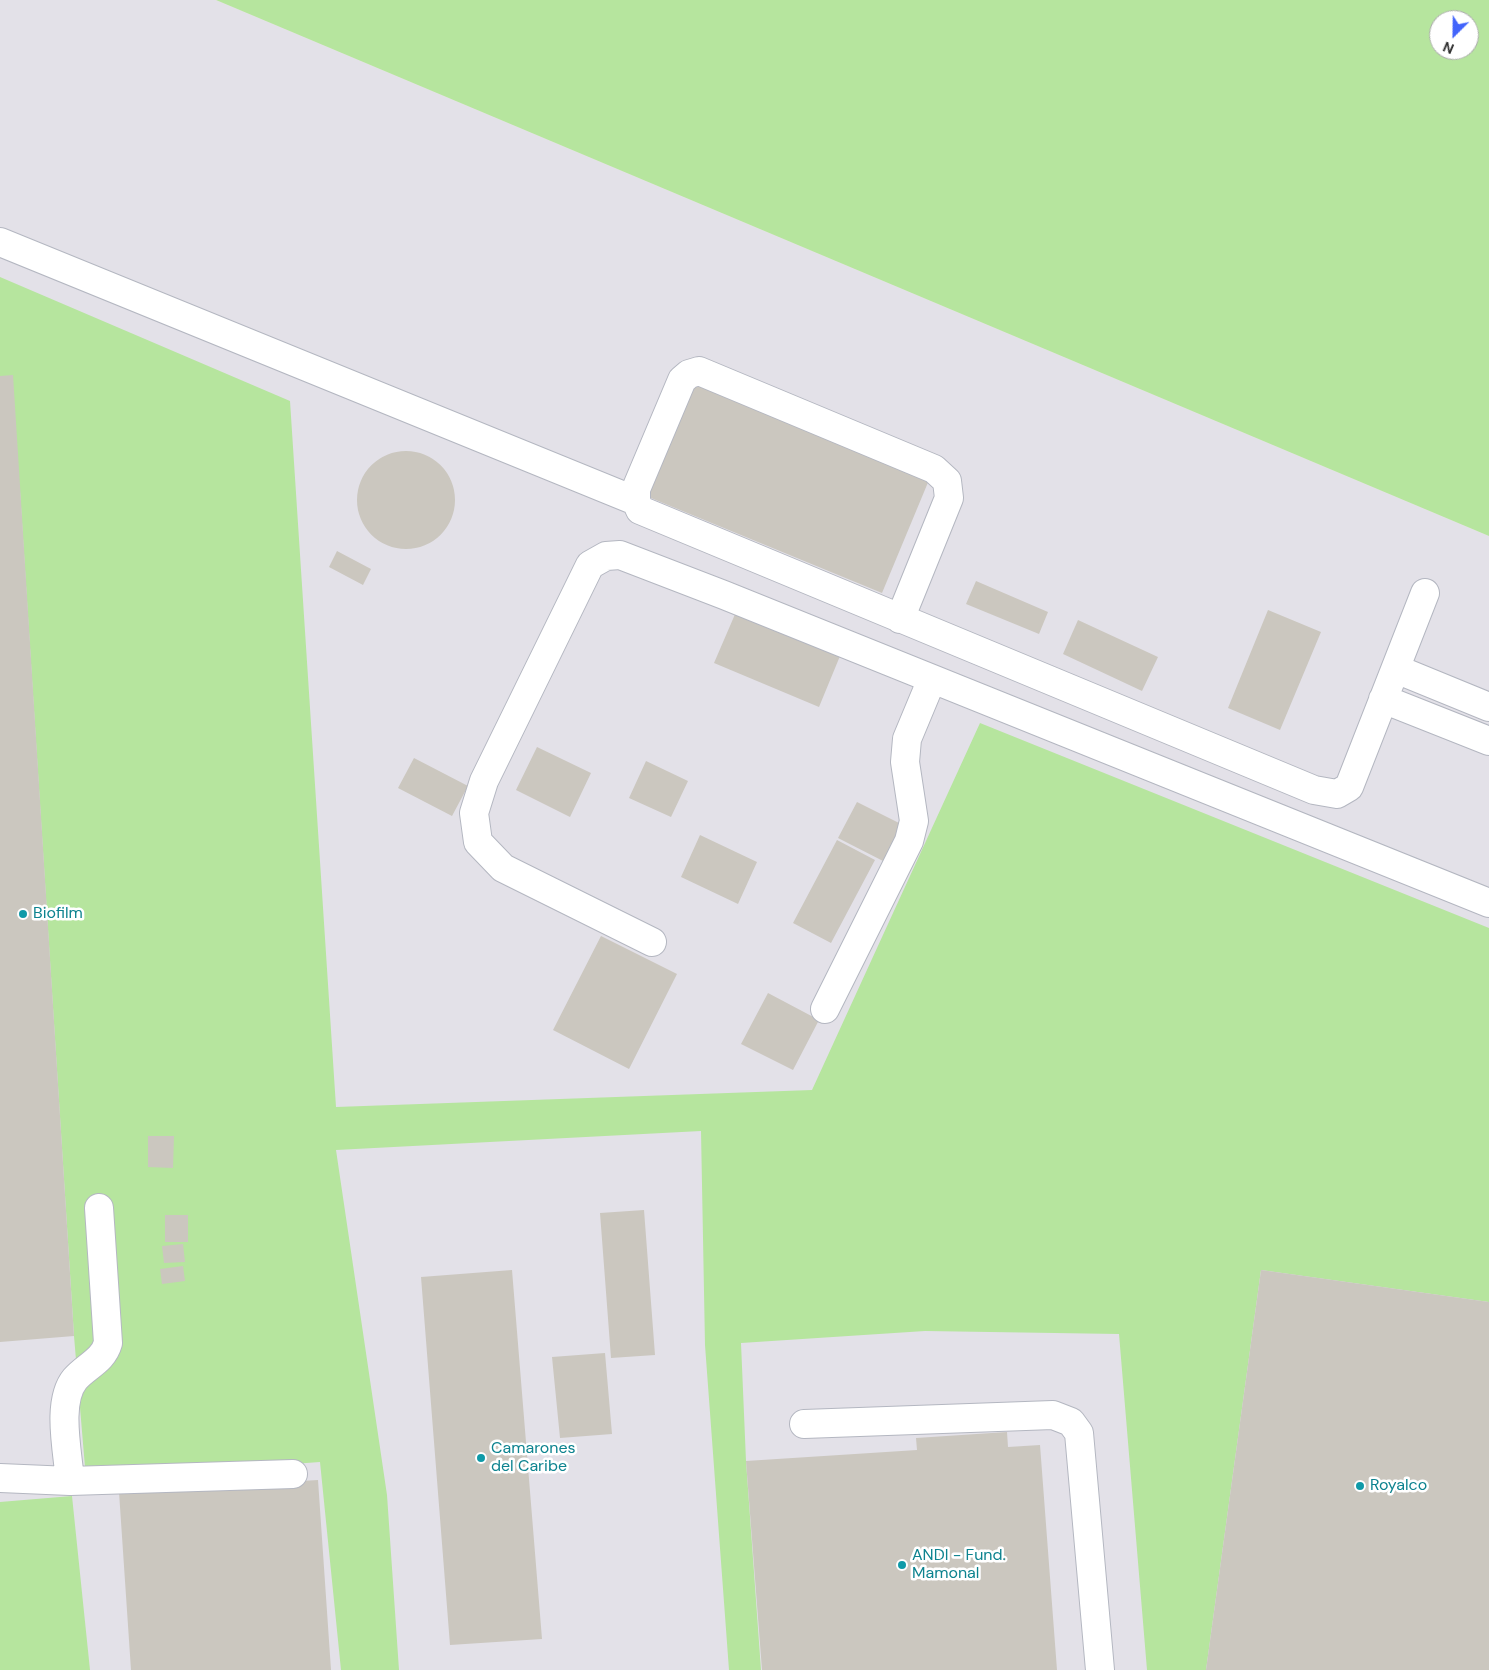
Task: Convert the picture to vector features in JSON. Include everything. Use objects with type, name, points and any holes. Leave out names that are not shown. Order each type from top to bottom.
[{"type":"lane","points":[[0,242],[636,501]]},
{"type":"lane","points":[[900,620],[950,498],[947,481],[934,469],[699,370],[689,374],[682,380],[636,489],[636,501],[640,510],[900,620],[1314,790],[1337,794],[1349,787],[1425,593]]},
{"type":"lane","points":[[652,942],[503,868],[478,842],[474,813],[484,781],[590,565],[606,556],[620,555],[1489,903]]},
{"type":"lane","points":[[1396,669],[1489,707]]},
{"type":"lane","points":[[825,1009],[909,841],[914,821],[905,762],[907,739],[932,679]]},
{"type":"lane","points":[[1383,699],[1489,740]]},
{"type":"lane","points":[[70,1481],[64,1406],[66,1398],[73,1381],[100,1358],[108,1343],[99,1208]]},
{"type":"lane","points":[[804,1424],[1053,1415],[1070,1422],[1080,1433],[1100,1670]]},
{"type":"lane","points":[[0,1478],[70,1481],[293,1474]]},
{"type":"shaded area","points":[[0,0],[216,0],[1489,536],[1489,1670],[0,1670]]},
{"type":"green space","points":[[216,0],[1489,0],[1489,536]]},
{"type":"green space","points":[[0,277],[290,401],[336,1107],[812,1090],[980,723],[1489,928],[1489,1302],[1261,1270],[1206,1670],[1147,1670],[1119,1334],[925,1331],[741,1343],[746,1461],[761,1670],[729,1670],[705,1345],[701,1131],[336,1150],[387,1495],[399,1670],[341,1670],[320,1462],[86,1479],[74,1336],[20,491],[0,376]]},
{"type":"green space","points":[[72,1496],[90,1670],[0,1670],[0,1502]]},
{"type":"building","name":"Biofilm","points":[[13,375],[74,1336],[0,1342],[0,376]]},
{"type":"building","points":[[692,383],[929,480],[882,593],[646,496]]},
{"type":"building","points":[[406,451],[425,455],[441,465],[451,481],[455,500],[451,519],[441,535],[425,545],[406,549],[387,545],[371,535],[361,519],[357,500],[361,481],[371,465],[387,455]]},
{"type":"building","points":[[337,551],[371,569],[363,585],[329,567]]},
{"type":"building","points":[[976,581],[1048,612],[1039,634],[966,604]]},
{"type":"building","points":[[1268,610],[1321,632],[1280,730],[1228,708]]},
{"type":"building","points":[[736,612],[840,656],[819,707],[714,663]]},
{"type":"building","points":[[1078,620],[1158,657],[1142,691],[1063,654]]},
{"type":"building","points":[[537,747],[591,773],[570,817],[516,790]]},
{"type":"building","points":[[414,758],[468,786],[452,816],[398,788]]},
{"type":"building","points":[[646,761],[688,781],[671,817],[629,798]]},
{"type":"building","points":[[857,802],[903,825],[885,862],[838,838]]},
{"type":"building","points":[[700,835],[757,862],[738,904],[681,877]]},
{"type":"building","points":[[837,840],[875,860],[831,943],[793,923]]},
{"type":"building","points":[[601,936],[677,974],[629,1069],[553,1030]]},
{"type":"building","points":[[768,993],[819,1020],[793,1070],[741,1044]]},
{"type":"building","points":[[148,1136],[174,1136],[173,1168],[148,1167]]},
{"type":"building","points":[[644,1210],[655,1355],[611,1358],[600,1213]]},
{"type":"building","points":[[165,1215],[188,1215],[188,1242],[165,1242]]},
{"type":"building","points":[[183,1244],[185,1262],[164,1263],[162,1246]]},
{"type":"building","points":[[183,1266],[185,1281],[162,1284],[160,1269]]},
{"type":"building","name":"Camarones del Caribe","points":[[512,1270],[542,1639],[450,1645],[421,1277]]},
{"type":"building","name":"Royalco","points":[[1261,1270],[1489,1302],[1489,1670],[1206,1670]]},
{"type":"building","points":[[605,1353],[612,1434],[560,1438],[552,1357]]},
{"type":"building","name":"ANDI - Fund. Mamonal","points":[[1007,1432],[1008,1447],[1040,1445],[1057,1670],[762,1670],[746,1461],[917,1450],[916,1438]]},
{"type":"building","points":[[318,1480],[331,1670],[131,1670],[119,1492]]},
{"type":"place","name":"Biofilm","points":[[23,914]]},
{"type":"place","name":"Camarones del Caribe","points":[[481,1458]]},
{"type":"place","name":"Royalco","points":[[1360,1486]]},
{"type":"place","name":"ANDI - Fund. Mamonal","points":[[902,1565]]}]
